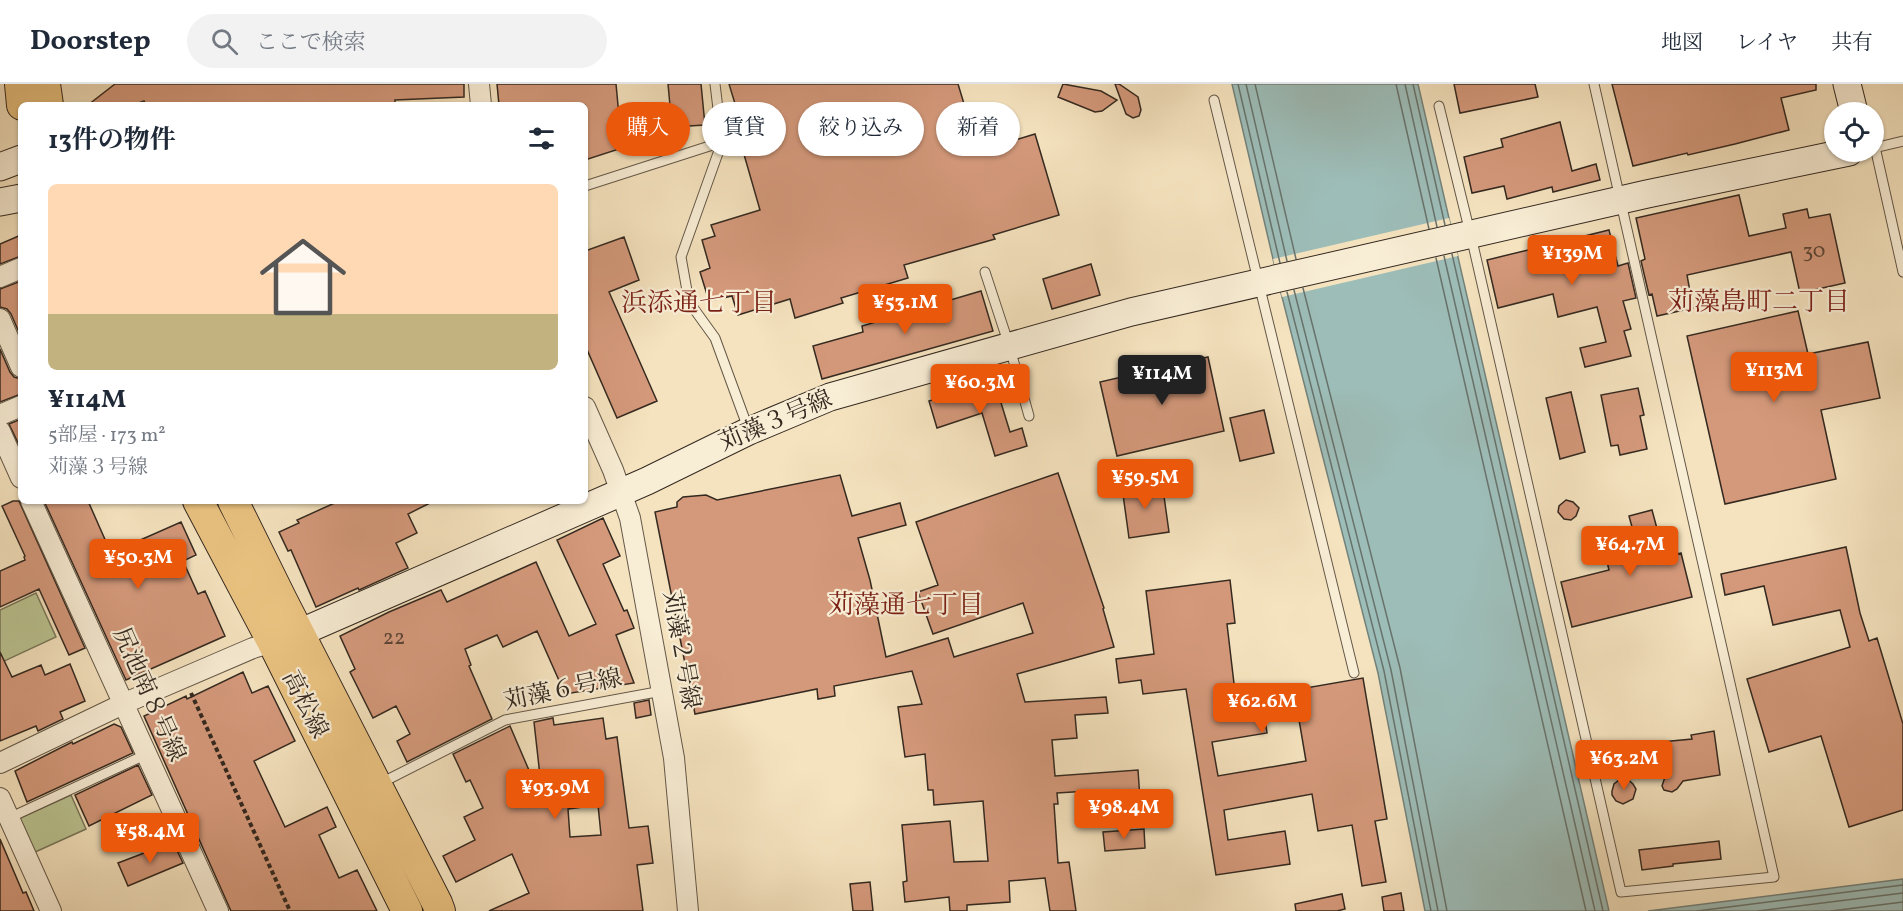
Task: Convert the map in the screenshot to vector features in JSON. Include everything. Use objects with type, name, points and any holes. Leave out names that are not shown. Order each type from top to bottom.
[{"type":"main road","points":[[20,84],[22,102]]},
{"type":"main road","points":[[45,84],[48,102]]},
{"type":"main road","name":"高松線","points":[[200,504],[377,785],[431,908]]},
{"type":"main road","name":"高松線","points":[[234,504],[286,638],[407,911]]},
{"type":"street","points":[[479,84],[481,102]]},
{"type":"street","points":[[1847,84],[1852,102]]},
{"type":"street","name":"苅藻３号線","points":[[286,638],[622,492],[749,431],[830,397],[1131,312],[1619,200],[1824,158]]},
{"type":"street","points":[[0,167],[18,160]]},
{"type":"street","points":[[0,202],[18,199]]},
{"type":"street","points":[[0,277],[18,269]]},
{"type":"street","points":[[0,319],[18,360]]},
{"type":"street","points":[[0,415],[18,407]]},
{"type":"street","name":"苅藻２号線","points":[[588,414],[622,492],[630,518],[674,758],[688,911]]},
{"type":"street","points":[[0,431],[18,471]]},
{"type":"street","name":"尻池南８号線","points":[[33,504],[218,911]]},
{"type":"street","points":[[0,764],[125,703],[254,648],[286,638]]},
{"type":"street","points":[[0,798],[51,911]]},
{"type":"lane","points":[[715,84],[717,102]]},
{"type":"lane","points":[[1439,106],[1462,236],[1621,892],[1774,877],[1594,84]]},
{"type":"lane","points":[[1214,100],[1268,280],[1354,673]]},
{"type":"lane","points":[[1884,145],[1903,141]]},
{"type":"lane","points":[[588,185],[702,148]]},
{"type":"lane","points":[[717,156],[681,256],[689,302],[715,338],[749,431]]},
{"type":"lane","points":[[1870,162],[1903,272]]},
{"type":"lane","points":[[986,272],[1029,416]]},
{"type":"lane","name":"苅藻６号線","points":[[377,785],[505,720],[662,692]]},
{"type":"lane","points":[[9,818],[147,754]]},
{"type":"path","points":[[184,678],[290,911]]},
{"type":"green space","points":[[36,593],[56,637],[0,663],[0,610]]},
{"type":"green space","points":[[71,795],[86,829],[33,853],[18,819]]},
{"type":"water","points":[[1232,84],[1418,84],[1609,911],[1425,911],[1378,673],[1281,293]]},
{"type":"water","points":[[1903,879],[1903,911],[1648,911]]},
{"type":"pier","points":[[1449,218],[1458,256],[1282,297],[1273,259]]},
{"type":"building","points":[[115,84],[464,84],[464,97],[395,100],[395,102],[92,102]]},
{"type":"building","points":[[497,84],[616,84],[618,102],[606,102],[606,153],[588,159],[588,102],[499,102]]},
{"type":"building","points":[[668,84],[701,84],[702,125],[690,126],[690,102],[670,102]]},
{"type":"building","points":[[729,84],[958,84],[963,102],[936,102],[936,156],[1020,156],[1020,139],[1035,134],[1059,215],[993,235],[995,239],[904,265],[908,278],[841,298],[843,303],[795,318],[790,299],[738,315],[732,296],[709,301],[700,272],[710,268],[702,240],[715,236],[711,225],[760,210],[744,156],[786,156],[786,102],[734,102]]},
{"type":"building","points":[[1063,84],[1101,91],[1117,100],[1102,111],[1095,112],[1058,97]]},
{"type":"building","points":[[1115,84],[1119,84],[1138,97],[1141,110],[1139,116],[1133,118],[1126,114]]},
{"type":"building","points":[[1454,84],[1535,84],[1538,97],[1460,113]]},
{"type":"building","points":[[1612,84],[1816,84],[1816,90],[1781,98],[1789,130],[1633,166]]},
{"type":"building","points":[[1560,122],[1572,171],[1596,164],[1600,180],[1553,192],[1552,187],[1507,199],[1504,186],[1472,193],[1464,157],[1503,147],[1501,139]]},
{"type":"building","points":[[1739,195],[1749,236],[1786,228],[1783,214],[1807,209],[1809,218],[1830,214],[1845,283],[1800,293],[1791,252],[1687,275],[1693,308],[1657,316],[1652,294],[1649,295],[1641,261],[1645,259],[1636,218]]},
{"type":"building","points":[[1609,230],[1618,266],[1628,263],[1636,298],[1623,301],[1631,329],[1624,331],[1631,356],[1585,367],[1580,348],[1606,342],[1597,307],[1558,317],[1553,294],[1498,308],[1487,260]]},
{"type":"building","points":[[18,236],[18,257],[0,264],[0,244]]},
{"type":"building","points":[[624,237],[639,280],[609,292],[657,401],[617,418],[588,352],[588,250]]},
{"type":"building","points":[[1091,264],[1100,295],[1052,309],[1043,279]]},
{"type":"building","points":[[18,282],[18,330],[11,314],[7,309],[0,307],[0,289]]},
{"type":"building","points":[[981,291],[993,331],[822,379],[813,346],[863,332],[862,326]]},
{"type":"building","points":[[1798,311],[1808,354],[1868,342],[1880,398],[1821,410],[1836,479],[1725,504],[1687,336]]},
{"type":"building","points":[[0,349],[10,372],[18,378],[18,395],[0,402]]},
{"type":"building","points":[[1208,357],[1224,431],[1117,456],[1100,382]]},
{"type":"building","points":[[994,380],[1010,432],[1022,428],[1027,446],[995,456],[982,413],[937,428],[929,401]]},
{"type":"building","points":[[1638,388],[1644,415],[1640,416],[1647,449],[1620,455],[1618,445],[1611,446],[1601,395]]},
{"type":"building","points":[[1571,392],[1585,452],[1560,459],[1546,398]]},
{"type":"building","points":[[1264,410],[1274,453],[1240,461],[1230,418]]},
{"type":"building","points":[[18,420],[18,443],[9,424]]},
{"type":"building","points":[[1058,473],[1104,608],[1114,647],[1017,674],[1025,702],[1106,697],[1108,713],[1075,715],[1077,738],[1052,740],[1055,776],[1138,770],[1140,799],[1106,801],[1105,790],[1057,793],[1058,804],[1054,804],[1058,863],[1069,862],[1076,911],[1050,911],[1045,878],[1009,881],[1010,902],[967,905],[967,911],[950,911],[949,897],[905,902],[903,882],[907,881],[902,825],[950,821],[954,862],[988,861],[983,801],[934,805],[933,790],[928,790],[925,754],[905,757],[898,707],[922,704],[912,671],[834,686],[835,696],[818,699],[817,689],[695,714],[655,512],[677,507],[677,502],[683,497],[706,495],[717,500],[840,475],[852,516],[900,503],[906,525],[858,538],[870,580],[886,657],[948,638],[954,657],[1033,633],[1023,603],[933,634],[918,592],[938,585],[916,522]]},
{"type":"building","points":[[1162,482],[1169,532],[1129,538],[1122,487]]},
{"type":"building","points":[[1566,500],[1573,502],[1579,508],[1576,516],[1571,520],[1564,519],[1558,512],[1559,506]]},
{"type":"building","points":[[13,501],[18,501],[18,504],[20,504],[85,648],[69,655],[39,589],[0,607],[0,571],[25,560],[2,506]]},
{"type":"building","points":[[45,504],[89,504],[111,553],[181,522],[196,555],[183,561],[198,594],[205,591],[225,636],[126,680]]},
{"type":"building","points":[[332,504],[428,504],[408,514],[417,533],[396,543],[408,568],[316,607],[291,550],[288,551],[279,532],[299,523],[297,520]]},
{"type":"building","points":[[1652,510],[1659,536],[1672,532],[1678,554],[1681,553],[1692,597],[1572,627],[1561,582],[1609,570],[1603,545],[1635,538],[1629,516]]},
{"type":"building","points":[[603,518],[620,556],[603,564],[634,628],[616,635],[634,683],[565,694],[537,631],[503,647],[497,635],[465,649],[471,665],[469,666],[492,719],[407,762],[397,741],[410,734],[396,706],[373,718],[350,672],[355,669],[340,636],[441,590],[447,602],[536,562],[569,636],[596,624],[557,540]]},
{"type":"building","points":[[1846,547],[1860,613],[1869,641],[1877,638],[1903,724],[1903,810],[1849,827],[1821,736],[1769,752],[1747,679],[1850,647],[1840,610],[1773,625],[1764,586],[1725,595],[1721,574]]},
{"type":"building","points":[[1230,580],[1235,623],[1227,624],[1237,709],[1263,705],[1267,733],[1212,742],[1218,776],[1306,761],[1294,690],[1363,678],[1387,819],[1375,821],[1386,882],[1362,886],[1352,825],[1318,831],[1312,794],[1224,810],[1228,840],[1285,831],[1290,864],[1216,875],[1186,689],[1143,694],[1141,680],[1119,683],[1116,659],[1154,654],[1146,591]]},
{"type":"building","points":[[0,652],[12,677],[41,665],[45,675],[70,664],[85,701],[60,712],[63,719],[38,731],[36,726],[0,741]]},
{"type":"building","points":[[243,672],[252,693],[268,686],[295,741],[254,761],[285,827],[327,807],[336,827],[319,835],[339,878],[357,870],[377,911],[231,911],[144,716],[186,696],[187,699]]},
{"type":"building","points":[[649,700],[651,715],[636,718],[634,703]]},
{"type":"building","points":[[553,718],[554,725],[603,718],[606,739],[617,737],[629,828],[648,826],[653,863],[637,865],[643,911],[489,911],[529,893],[512,854],[456,882],[443,856],[475,840],[464,817],[483,808],[470,780],[466,782],[453,754],[510,726],[543,803],[534,722]],"holes":[[[598,805],[601,835],[570,837],[568,809]]]},
{"type":"building","points":[[114,724],[121,727],[133,753],[27,802],[15,771]]},
{"type":"building","points":[[1714,731],[1720,775],[1683,781],[1672,792],[1664,790],[1662,786],[1665,777],[1661,742],[1692,739],[1691,735]]},
{"type":"building","points":[[138,765],[152,795],[89,826],[75,795]]},
{"type":"building","points":[[1624,776],[1636,789],[1633,799],[1623,804],[1616,801],[1612,791],[1614,784]]},
{"type":"building","points":[[1144,829],[1145,848],[1105,851],[1103,832]]},
{"type":"building","points":[[0,839],[23,893],[26,892],[34,911],[0,911]]},
{"type":"building","points":[[1719,841],[1721,859],[1642,870],[1639,850]]},
{"type":"building","points":[[173,842],[183,863],[128,886],[118,863]]},
{"type":"building","points":[[870,882],[873,911],[853,911],[850,884]]},
{"type":"building","points":[[1401,893],[1404,911],[1384,911],[1382,897]]},
{"type":"building","points":[[1342,894],[1345,909],[1296,911],[1295,904]]},
{"type":"district","name":"苅藻島町二丁目","points":[[1759,303]]},
{"type":"district","name":"浜添通七丁目","points":[[699,304]]},
{"type":"district","name":"苅藻通七丁目","points":[[906,606]]}]
